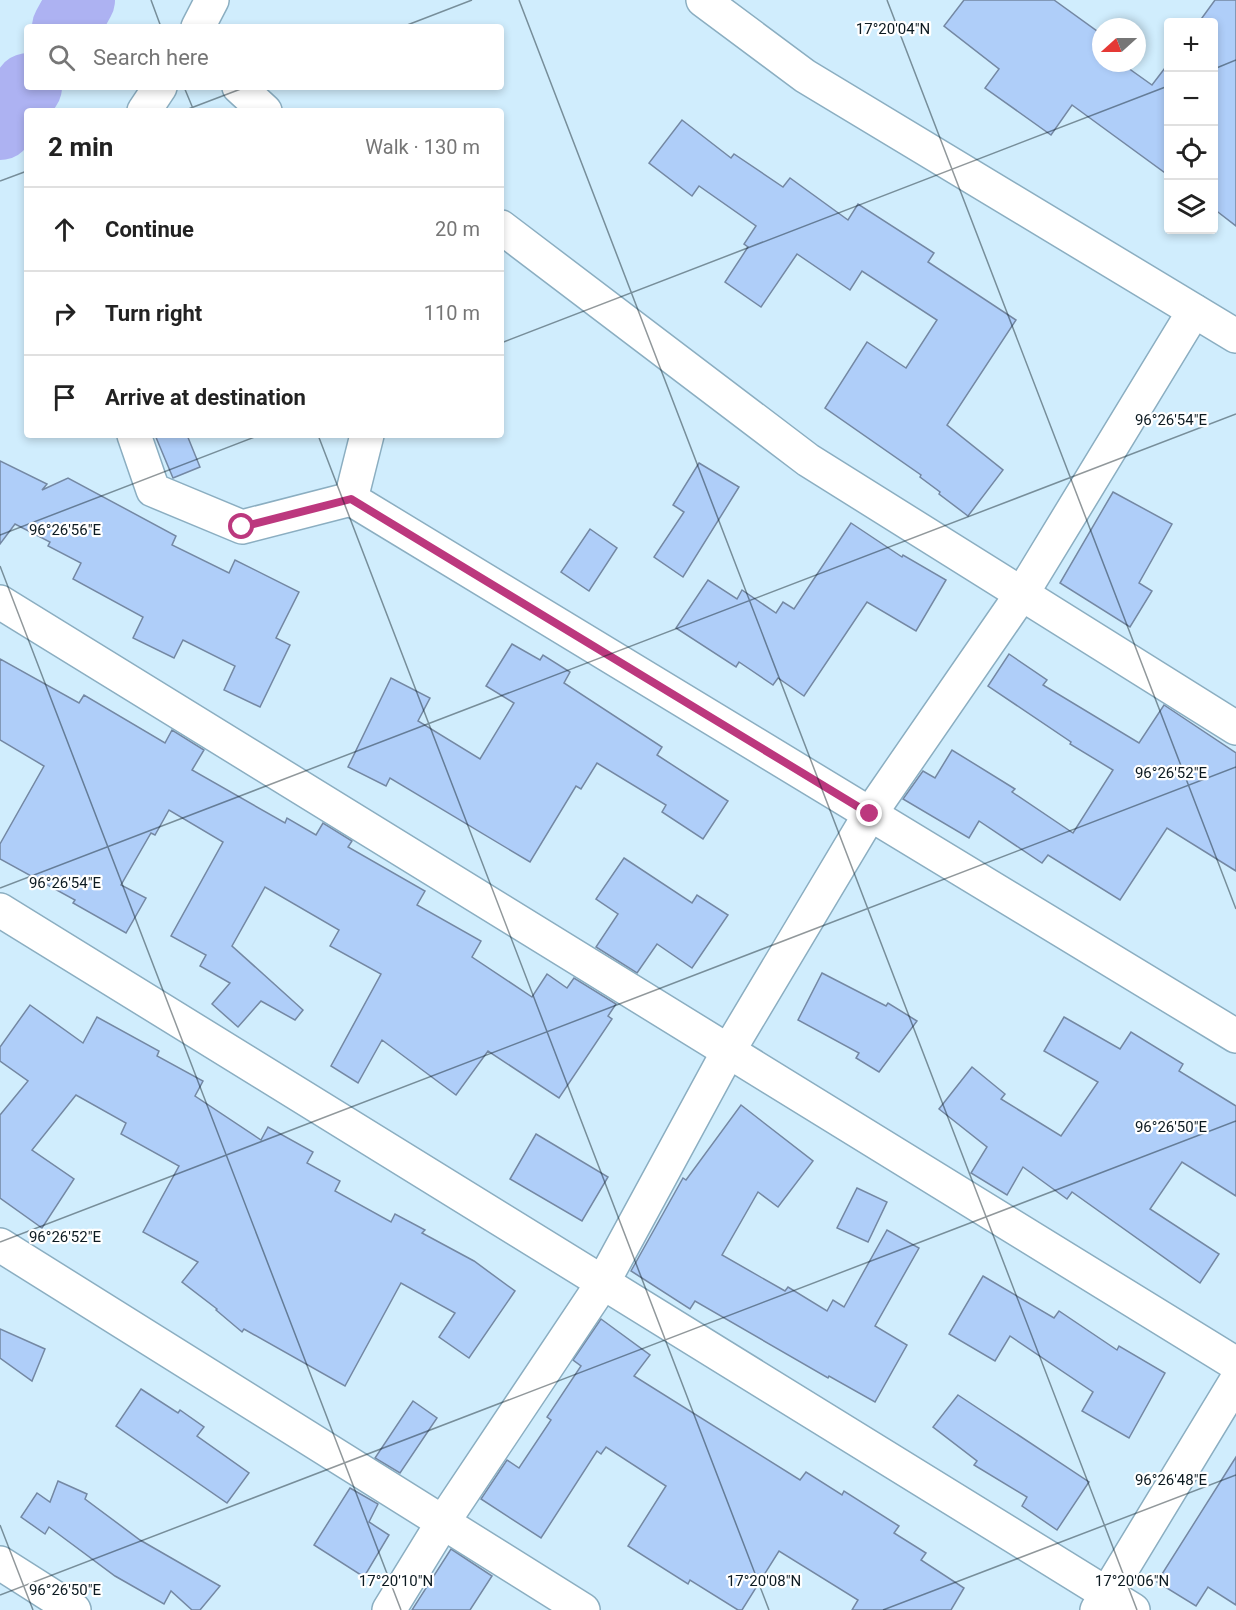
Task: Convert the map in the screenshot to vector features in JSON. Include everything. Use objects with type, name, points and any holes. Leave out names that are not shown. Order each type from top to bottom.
[{"type":"street","points":[[200,24],[212,0]]},
{"type":"street","points":[[703,0],[805,76],[1236,336]]},
{"type":"street","points":[[146,108],[158,90]]},
{"type":"street","points":[[242,90],[262,108]]},
{"type":"street","points":[[504,229],[808,460],[1023,592],[1236,728]]},
{"type":"street","points":[[389,1610],[443,1522],[602,1284],[729,1050],[870,814],[1023,592],[1194,310]]},
{"type":"street","points":[[135,438],[153,490],[242,527],[351,499],[1236,1036]]},
{"type":"street","points":[[351,499],[366,438]]},
{"type":"street","points":[[0,602],[1236,1364]]},
{"type":"street","points":[[0,910],[602,1284],[1112,1605],[1236,1381]]},
{"type":"street","points":[[0,1245],[583,1610]]},
{"type":"street","points":[[0,1563],[74,1610]]},
{"type":"building","points":[[964,0],[1054,0],[1092,27],[1092,72],[1134,72],[1152,85],[1164,69],[1164,172],[1072,105],[1051,135],[985,88],[999,69],[944,26]]},
{"type":"building","points":[[1215,0],[1236,0],[1236,226],[1218,212],[1218,18],[1202,18]]},
{"type":"building","points":[[682,120],[731,158],[734,154],[783,187],[790,178],[848,220],[858,204],[934,253],[928,262],[1016,320],[947,425],[1003,470],[968,516],[939,494],[940,492],[920,477],[921,475],[825,408],[867,342],[906,368],[937,320],[862,271],[850,290],[797,254],[761,307],[725,282],[748,247],[744,244],[756,226],[699,186],[692,196],[649,163]]},
{"type":"building","points":[[156,438],[188,438],[200,467],[173,478]]},
{"type":"building","points":[[0,461],[47,484],[42,490],[68,478],[176,536],[172,545],[229,573],[235,560],[299,592],[276,638],[290,645],[260,707],[224,690],[235,666],[183,640],[174,658],[133,638],[143,617],[73,579],[81,563],[48,546],[50,542],[15,524],[0,544]]},
{"type":"building","points":[[699,463],[739,487],[683,577],[654,557],[684,512],[673,505]]},
{"type":"building","points":[[1113,492],[1172,524],[1139,583],[1152,591],[1130,627],[1060,583]]},
{"type":"building","points":[[851,523],[902,557],[903,555],[946,580],[916,631],[867,602],[804,696],[778,678],[773,685],[739,662],[736,667],[676,628],[708,580],[737,599],[742,590],[776,613],[783,602],[794,609]]},
{"type":"building","points":[[590,529],[617,548],[589,591],[561,572]]},
{"type":"building","points":[[512,644],[540,660],[543,655],[570,672],[564,683],[662,747],[657,755],[728,801],[703,839],[662,812],[666,805],[597,763],[581,789],[576,786],[530,862],[390,778],[386,786],[348,767],[391,678],[430,698],[418,721],[480,759],[514,703],[486,686]]},
{"type":"building","points":[[1009,654],[1047,680],[1043,685],[1139,743],[1164,705],[1236,753],[1236,871],[1167,828],[1120,900],[1048,855],[1042,863],[979,821],[969,838],[903,799],[923,771],[935,778],[952,750],[1015,789],[1012,792],[1073,833],[1113,770],[1070,744],[1071,742],[988,686]]},
{"type":"building","points":[[0,659],[79,703],[84,695],[165,743],[172,730],[204,750],[192,770],[285,823],[287,818],[316,835],[323,823],[352,841],[348,847],[425,891],[417,905],[481,941],[472,957],[532,997],[547,974],[567,988],[574,978],[616,1004],[608,1016],[612,1019],[559,1098],[488,1051],[456,1095],[382,1040],[358,1083],[331,1066],[381,974],[330,946],[339,930],[265,887],[232,946],[303,1010],[295,1020],[261,1001],[238,1027],[212,1004],[230,983],[200,966],[206,955],[171,936],[223,842],[169,810],[155,835],[151,833],[121,885],[146,898],[126,933],[73,903],[75,900],[0,859],[0,844],[44,766],[0,740]]},
{"type":"building","points":[[624,858],[692,903],[697,895],[728,915],[692,968],[657,944],[637,973],[596,947],[618,914],[596,899]]},
{"type":"building","points":[[822,973],[886,1006],[888,1003],[917,1021],[879,1072],[856,1058],[859,1053],[798,1020]]},
{"type":"building","points":[[30,1005],[83,1043],[97,1017],[159,1051],[157,1056],[203,1081],[195,1096],[261,1140],[268,1127],[313,1152],[307,1163],[340,1181],[335,1191],[391,1222],[395,1214],[425,1230],[422,1233],[474,1261],[515,1291],[469,1358],[439,1337],[455,1313],[401,1283],[345,1386],[244,1329],[242,1332],[182,1282],[198,1262],[143,1232],[179,1166],[121,1134],[126,1123],[76,1095],[32,1150],[74,1179],[42,1228],[0,1198],[0,1115],[28,1081],[0,1061],[0,1047]]},
{"type":"building","points":[[1064,1017],[1120,1049],[1131,1032],[1183,1064],[1179,1071],[1236,1106],[1236,1196],[1182,1162],[1150,1209],[1219,1254],[1200,1283],[1072,1192],[1067,1199],[1023,1167],[1007,1195],[971,1173],[987,1147],[939,1109],[972,1067],[1005,1094],[1001,1099],[1061,1136],[1098,1082],[1044,1051]]},
{"type":"building","points":[[741,1105],[813,1161],[778,1207],[758,1192],[722,1255],[785,1291],[788,1287],[827,1311],[833,1300],[844,1307],[887,1230],[919,1248],[875,1326],[907,1345],[875,1402],[829,1376],[828,1378],[695,1301],[690,1309],[631,1271],[683,1178],[686,1180]]},
{"type":"building","points":[[536,1134],[608,1177],[582,1221],[510,1179]]},
{"type":"building","points":[[857,1188],[887,1202],[868,1242],[837,1228]]},
{"type":"building","points":[[983,1276],[1054,1318],[1059,1311],[1117,1350],[1119,1346],[1165,1373],[1129,1438],[1082,1411],[1093,1392],[1010,1336],[995,1361],[949,1334]]},
{"type":"building","points":[[601,1319],[650,1355],[634,1376],[800,1480],[806,1472],[842,1495],[844,1491],[899,1526],[894,1533],[926,1553],[921,1560],[964,1588],[951,1610],[852,1610],[858,1600],[779,1551],[742,1610],[738,1610],[690,1580],[688,1584],[628,1546],[666,1486],[606,1447],[601,1454],[597,1451],[541,1538],[481,1499],[507,1460],[519,1468],[551,1420],[547,1417],[581,1366],[573,1360]]},
{"type":"building","points":[[0,1329],[45,1349],[32,1381],[0,1358]]},
{"type":"building","points":[[141,1389],[178,1413],[180,1410],[204,1427],[197,1436],[249,1473],[227,1503],[116,1426]]},
{"type":"building","points":[[958,1395],[1089,1482],[1057,1530],[1022,1506],[1027,1497],[974,1465],[977,1461],[933,1427]]},
{"type":"building","points":[[413,1401],[437,1418],[400,1473],[375,1458]]},
{"type":"building","points":[[1236,1457],[1236,1605],[1208,1587],[1196,1606],[1157,1582]]},
{"type":"building","points":[[58,1481],[87,1494],[85,1499],[140,1540],[220,1586],[200,1610],[192,1610],[171,1591],[164,1604],[115,1576],[49,1527],[45,1534],[21,1517],[37,1493],[50,1502]]},
{"type":"building","points":[[350,1488],[378,1504],[369,1522],[389,1535],[364,1577],[314,1545]]},
{"type":"building","points":[[451,1549],[492,1576],[470,1610],[412,1610]]},
{"type":"waterway","points":[[68,24],[81,0]]},
{"type":"waterway","points":[[0,126],[26,90]]},
{"type":"route","points":[[242,527],[351,499],[870,814]]}]
